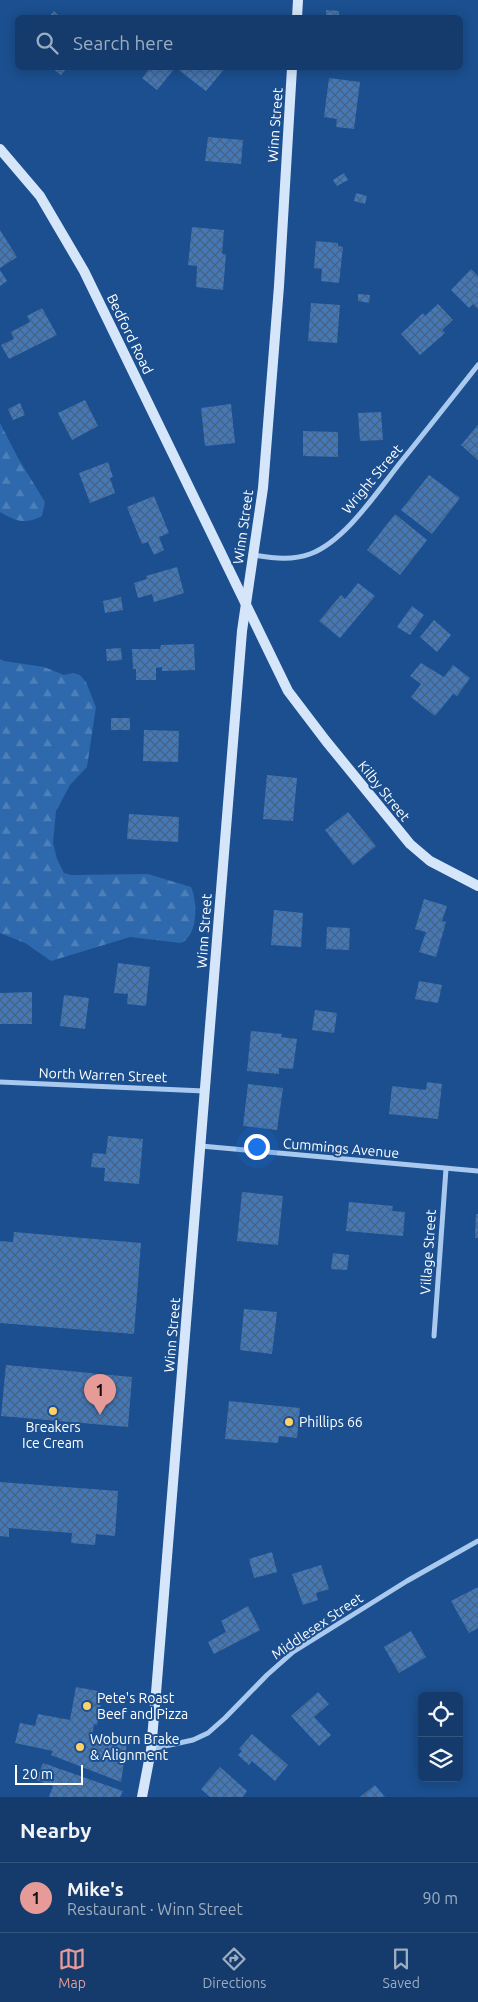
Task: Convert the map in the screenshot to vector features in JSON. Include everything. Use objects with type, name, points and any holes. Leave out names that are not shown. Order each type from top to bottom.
[{"type":"main road","points":[[297,15],[298,0]]},
{"type":"main road","name":"Winn Street","points":[[142,1797],[151,1750],[206,1091],[231,755],[246,606],[263,488],[271,404],[292,70]]},
{"type":"main road","name":"Bedford Road","points":[[0,149],[31,184],[69,243],[246,606]]},
{"type":"main road","name":"Kilby Street","points":[[246,606],[288,691],[326,742],[410,844],[430,861],[478,886]]},
{"type":"street","name":"Wright Street","points":[[253,555],[283,559],[297,558],[320,549],[339,535],[382,486],[478,365]]},
{"type":"street","name":"North Warren Street","points":[[0,1082],[206,1091]]},
{"type":"street","name":"Cummings Avenue","points":[[201,1146],[478,1172]]},
{"type":"street","name":"Village Street","points":[[434,1336],[446,1168]]},
{"type":"street","name":"Middlesex Street","points":[[151,1750],[190,1741],[208,1733],[267,1675],[308,1642],[478,1541]]},
{"type":"green space","points":[[0,423],[18,458],[45,502],[42,516],[36,519],[21,521],[0,512]]},
{"type":"green space","points":[[0,659],[44,667],[64,675],[73,673],[80,675],[86,682],[96,707],[87,767],[70,785],[56,811],[53,843],[57,859],[64,873],[71,875],[148,874],[191,887],[195,901],[195,918],[191,933],[181,943],[130,937],[51,961],[25,943],[0,933]]},
{"type":"building","points":[[326,10],[339,11],[339,15],[326,15]]},
{"type":"building","points":[[55,70],[65,70],[61,75]]},
{"type":"building","points":[[148,70],[173,70],[157,90],[142,78]]},
{"type":"building","points":[[179,70],[223,70],[206,91]]},
{"type":"building","points":[[329,78],[360,82],[354,129],[336,127],[337,119],[324,117]]},
{"type":"building","points":[[208,137],[243,140],[241,164],[205,161]]},
{"type":"building","points":[[344,173],[348,180],[337,186],[333,180]]},
{"type":"building","points":[[356,193],[367,196],[365,204],[354,201]]},
{"type":"building","points":[[192,227],[224,230],[222,254],[226,254],[223,290],[196,287],[197,266],[188,265]]},
{"type":"building","points":[[0,230],[17,257],[0,268]]},
{"type":"building","points":[[316,241],[338,243],[338,246],[343,247],[339,283],[321,281],[322,269],[314,268]]},
{"type":"building","points":[[471,269],[478,276],[478,309],[473,304],[469,308],[451,290]]},
{"type":"building","points":[[0,270],[7,281],[0,286]]},
{"type":"building","points":[[358,294],[370,295],[369,303],[358,301]]},
{"type":"building","points":[[311,303],[340,305],[337,343],[308,341]]},
{"type":"building","points":[[438,304],[453,320],[442,330],[445,333],[420,355],[401,334],[423,313],[425,316]]},
{"type":"building","points":[[42,308],[57,335],[9,359],[1,345],[14,339],[11,332],[30,322],[27,316]]},
{"type":"building","points":[[85,400],[98,426],[72,440],[58,413]]},
{"type":"building","points":[[20,403],[25,415],[13,420],[8,409]]},
{"type":"building","points":[[231,404],[235,443],[205,446],[201,408]]},
{"type":"building","points":[[381,412],[383,440],[360,441],[358,413]]},
{"type":"building","points":[[478,425],[478,460],[461,445]]},
{"type":"building","points":[[303,431],[338,432],[338,457],[303,456]]},
{"type":"building","points":[[108,462],[113,477],[110,478],[115,493],[90,503],[79,473]]},
{"type":"building","points":[[429,475],[460,498],[432,534],[401,510]]},
{"type":"building","points":[[154,496],[169,533],[159,537],[164,550],[154,555],[148,542],[142,544],[127,507]]},
{"type":"building","points":[[395,514],[427,540],[400,575],[367,550]]},
{"type":"building","points":[[177,567],[184,593],[154,602],[152,594],[138,598],[134,583],[147,579],[146,576]]},
{"type":"building","points":[[358,583],[375,596],[340,638],[319,621],[341,595],[345,599]]},
{"type":"building","points":[[121,597],[123,610],[105,613],[103,601]]},
{"type":"building","points":[[412,606],[424,615],[410,635],[397,627]]},
{"type":"building","points":[[434,620],[451,635],[437,652],[420,637]]},
{"type":"building","points":[[194,644],[195,670],[162,671],[162,667],[156,668],[156,680],[136,680],[136,669],[133,669],[132,649],[160,649],[161,645]]},
{"type":"building","points":[[121,648],[122,660],[107,661],[106,649]]},
{"type":"building","points":[[421,663],[444,677],[453,665],[470,678],[457,696],[453,694],[435,716],[411,697],[421,684],[410,676]]},
{"type":"building","points":[[111,718],[130,718],[130,730],[111,730]]},
{"type":"building","points":[[144,730],[179,731],[178,762],[143,761]]},
{"type":"building","points":[[267,775],[297,778],[293,821],[263,819]]},
{"type":"building","points":[[348,812],[376,846],[353,865],[325,830]]},
{"type":"building","points":[[129,814],[179,817],[178,842],[127,839]]},
{"type":"building","points":[[424,899],[447,906],[442,921],[446,922],[436,957],[419,952],[426,932],[415,929]]},
{"type":"building","points":[[274,910],[303,913],[301,947],[271,945]]},
{"type":"building","points":[[327,927],[350,928],[349,950],[326,949]]},
{"type":"building","points":[[118,963],[150,967],[146,1006],[127,1004],[128,994],[114,993]]},
{"type":"building","points":[[419,981],[442,985],[438,1003],[415,999]]},
{"type":"building","points":[[32,992],[32,1024],[0,1024],[0,993]]},
{"type":"building","points":[[64,995],[89,998],[85,1029],[60,1026]]},
{"type":"building","points":[[315,1010],[337,1013],[334,1033],[312,1030]]},
{"type":"building","points":[[251,1031],[282,1034],[281,1037],[297,1039],[293,1069],[279,1068],[279,1074],[247,1071]]},
{"type":"building","points":[[427,1082],[442,1084],[438,1119],[389,1114],[392,1086],[426,1090]]},
{"type":"building","points":[[248,1084],[283,1088],[277,1130],[243,1126]]},
{"type":"building","points":[[108,1136],[143,1139],[139,1184],[104,1181],[105,1168],[91,1167],[93,1153],[106,1154]]},
{"type":"building","points":[[242,1192],[283,1196],[278,1245],[237,1241]]},
{"type":"building","points":[[349,1202],[393,1206],[392,1211],[405,1212],[403,1236],[346,1231]]},
{"type":"building","points":[[476,1214],[478,1214],[478,1238],[475,1238]]},
{"type":"building","points":[[14,1232],[141,1243],[134,1334],[0,1323],[0,1241],[13,1242]]},
{"type":"building","points":[[333,1253],[349,1255],[347,1270],[331,1269]]},
{"type":"building","points":[[244,1309],[277,1312],[272,1354],[240,1350]]},
{"type":"building","points":[[6,1365],[132,1377],[128,1427],[1,1416]]},
{"type":"building","points":[[229,1401],[300,1408],[297,1438],[279,1436],[278,1443],[225,1439]]},
{"type":"building","points":[[0,1482],[118,1491],[115,1536],[96,1534],[95,1545],[71,1543],[72,1533],[9,1528],[9,1537],[0,1536]]},
{"type":"building","points":[[272,1552],[277,1572],[254,1578],[249,1559]]},
{"type":"building","points":[[321,1565],[329,1589],[316,1593],[318,1600],[303,1605],[292,1574]]},
{"type":"building","points":[[478,1587],[478,1628],[469,1633],[451,1601]]},
{"type":"building","points":[[248,1606],[260,1630],[214,1654],[208,1642],[226,1632],[221,1621]]},
{"type":"building","points":[[411,1631],[426,1657],[399,1673],[384,1647]]},
{"type":"building","name":"Woburn Brake & Alignment","points":[[76,1687],[103,1692],[97,1725],[94,1724],[92,1737],[127,1743],[121,1782],[51,1755],[53,1751],[15,1743],[20,1723],[35,1726],[38,1714],[70,1720]]},
{"type":"building","points":[[318,1692],[329,1704],[314,1717],[331,1735],[319,1746],[291,1716]]},
{"type":"building","points":[[252,1734],[288,1765],[275,1781],[252,1761],[249,1765],[238,1755],[242,1751],[239,1749]]},
{"type":"building","points":[[43,1763],[123,1791],[120,1797],[49,1797],[53,1786],[36,1780]]},
{"type":"building","points":[[220,1767],[247,1791],[243,1797],[210,1797],[201,1789]]},
{"type":"building","points":[[375,1785],[385,1797],[360,1797]]},
{"type":"place","name":"Breakers Ice Cream","points":[[53,1411]]},
{"type":"place","name":"Mike's","points":[[100,1415]]},
{"type":"place","name":"Phillips 66","points":[[289,1422]]},
{"type":"place","name":"Pete's Roast Beef and Pizza","points":[[87,1706]]},
{"type":"place","name":"Woburn Brake & Alignment","points":[[80,1747]]}]
